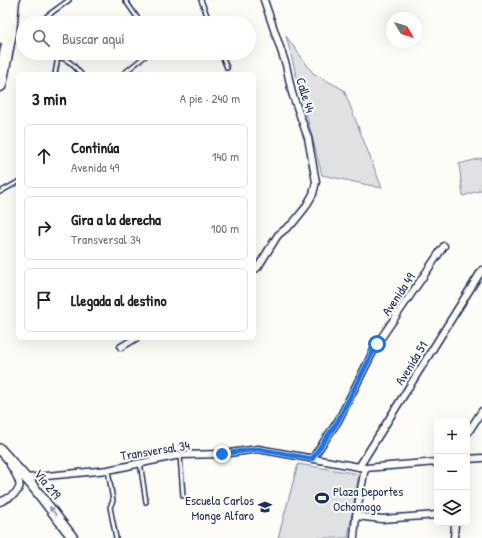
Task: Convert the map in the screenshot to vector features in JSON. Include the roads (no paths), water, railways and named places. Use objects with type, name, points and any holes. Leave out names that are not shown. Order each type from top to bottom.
[{"type":"highway","points":[[0,37],[5,0]]},
{"type":"highway","points":[[0,85],[9,58],[13,0]]},
{"type":"main road","name":"Vía 219","points":[[0,450],[29,481],[74,538]]},
{"type":"street","name":"Calle 44","points":[[256,268],[278,235],[293,223],[305,208],[311,197],[316,182],[308,138],[292,93],[286,65],[264,0]]},
{"type":"street","name":"Avenida 49","points":[[312,459],[338,421],[377,344],[444,246]]},
{"type":"street","name":"Avenida 51","points":[[354,538],[362,467],[482,270]]},
{"type":"street","points":[[121,347],[133,340]]},
{"type":"street","points":[[470,429],[482,411]]},
{"type":"street","name":"Transversal 34","points":[[29,481],[108,470],[140,462],[180,455],[222,454],[258,449],[362,467],[434,462]]},
{"type":"street","points":[[0,450],[19,479],[20,484],[19,490],[14,496],[0,502]]},
{"type":"street","points":[[470,459],[482,458]]},
{"type":"street","points":[[356,516],[382,519],[434,515]]},
{"type":"street","points":[[454,538],[455,526]]},
{"type":"lane","points":[[47,16],[69,0]]},
{"type":"lane","points":[[125,0],[136,16]]},
{"type":"lane","points":[[201,0],[207,16]]},
{"type":"lane","points":[[55,72],[57,60]]},
{"type":"lane","points":[[67,60],[71,62],[79,72]]},
{"type":"lane","points":[[125,72],[140,60]]},
{"type":"lane","points":[[224,60],[227,68]]},
{"type":"lane","points":[[0,192],[16,183]]},
{"type":"lane","points":[[180,455],[183,496]]},
{"type":"lane","points":[[140,462],[146,502]]},
{"type":"lane","points":[[108,470],[113,501],[110,508],[116,538]]},
{"type":"place","name":"Plaza Deportes Ochomogo","points":[[322,498]]},
{"type":"place","name":"Escuela Carlos Monge Alfaro","points":[[265,507]]}]
